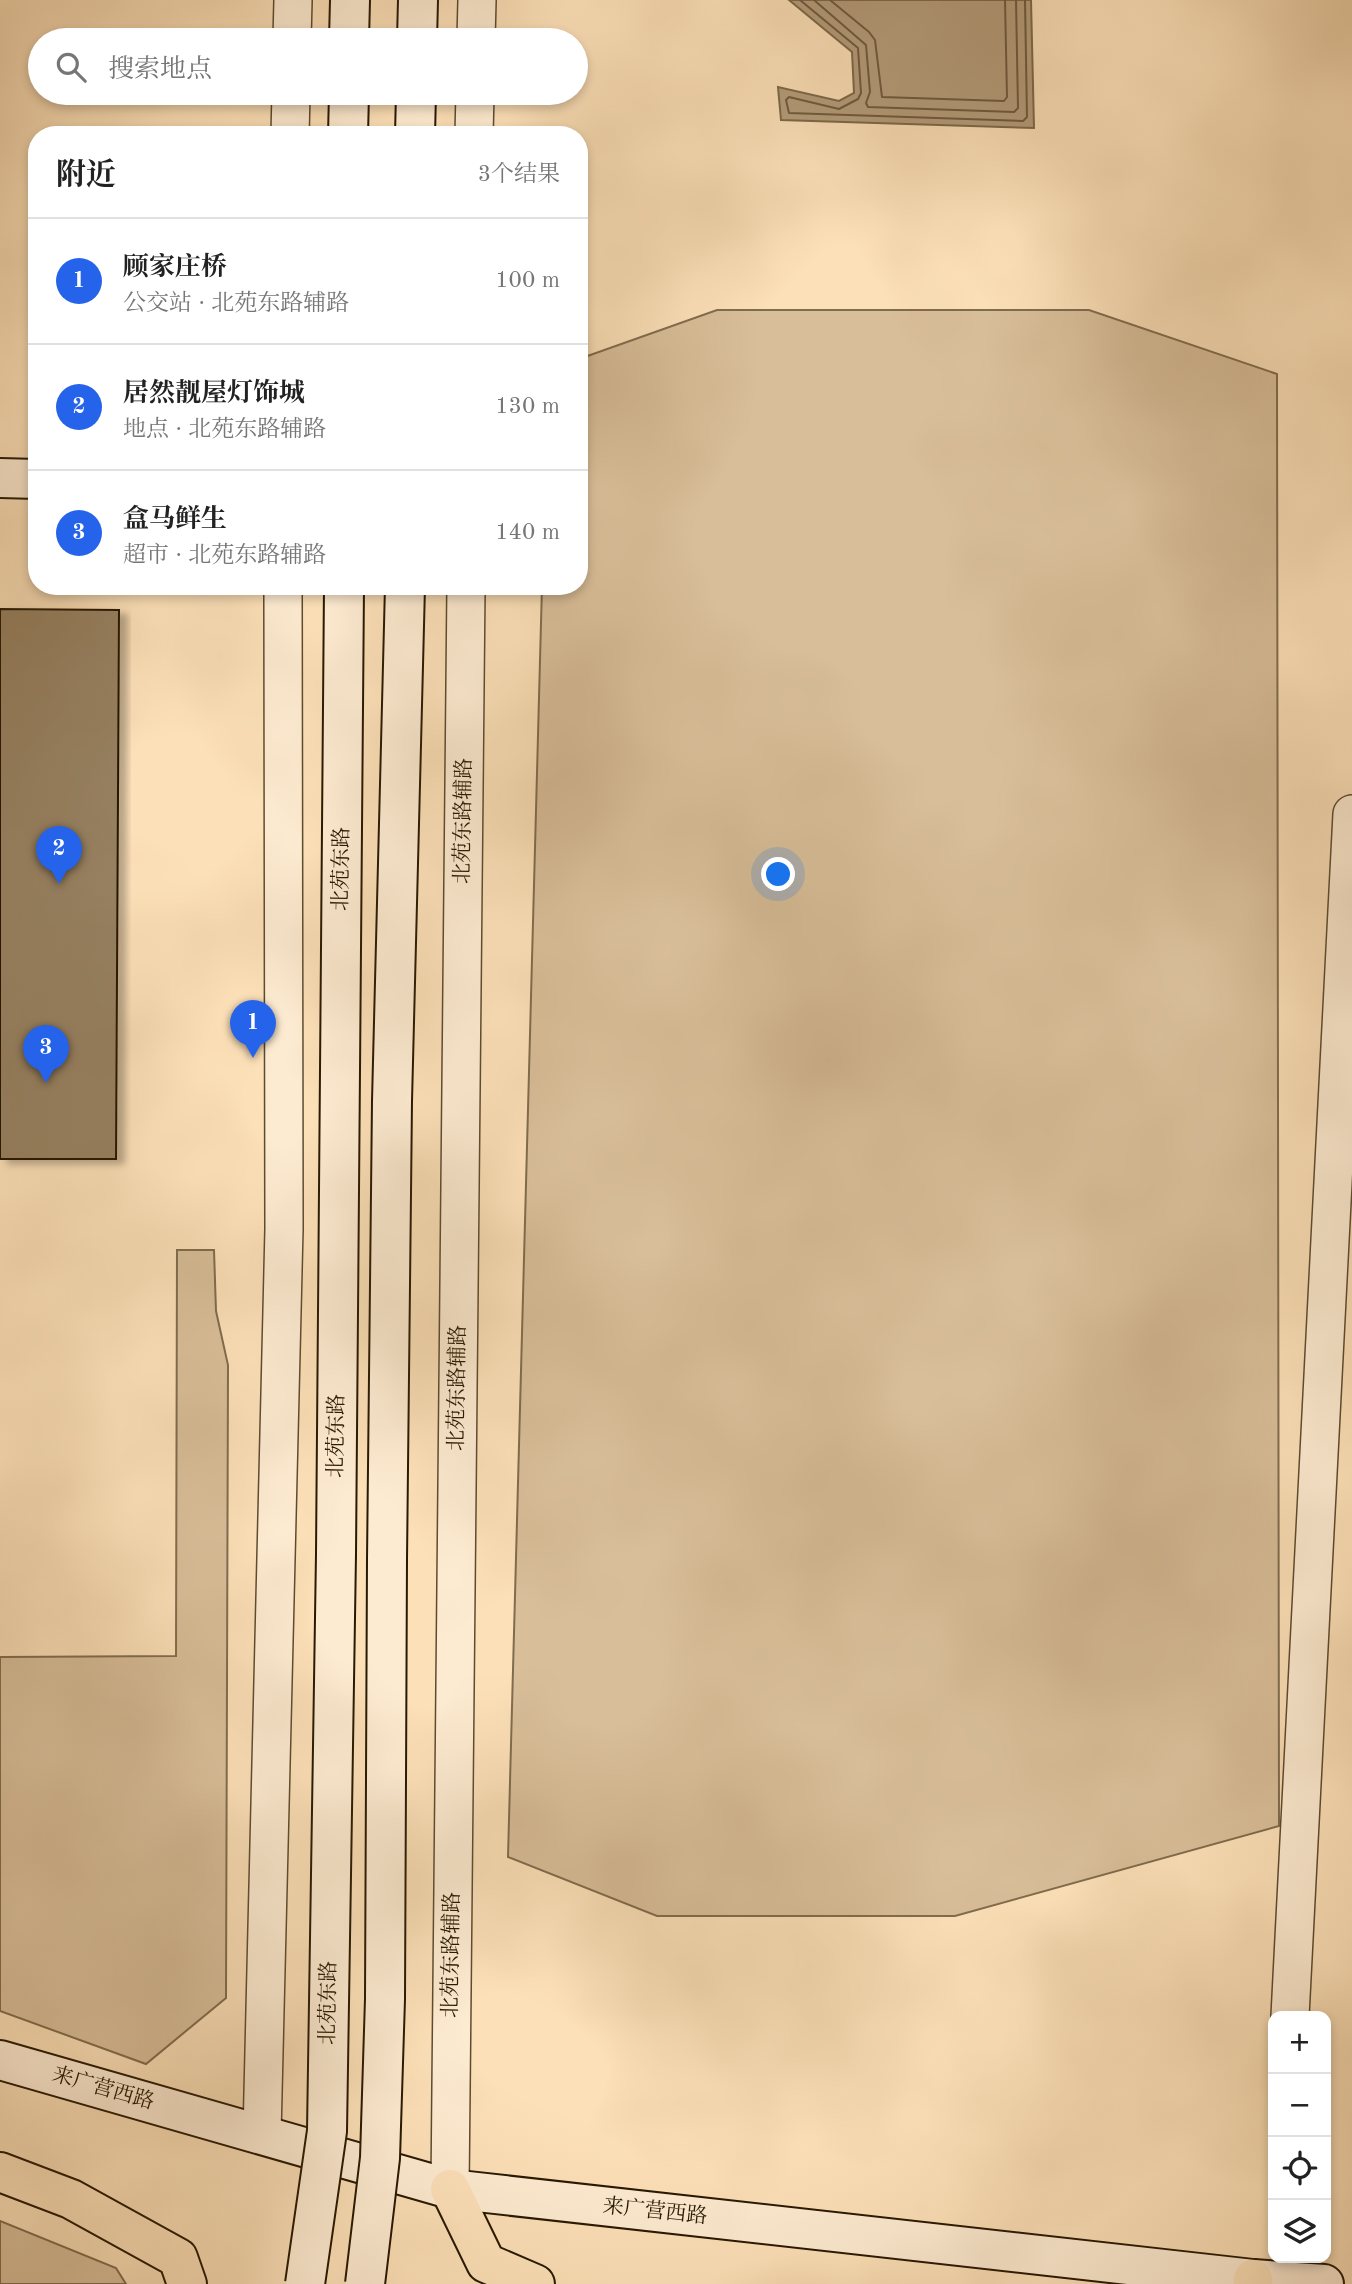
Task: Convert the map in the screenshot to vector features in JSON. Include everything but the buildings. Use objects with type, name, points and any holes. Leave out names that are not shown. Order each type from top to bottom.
[{"type":"highway","points":[[0,2172],[71,2199],[178,2258],[187,2284]]},
{"type":"highway","points":[[450,2189],[486,2263],[534,2284]]},
{"type":"main road","points":[[349,28],[350,0]]},
{"type":"main road","points":[[417,28],[418,0]]},
{"type":"main road","points":[[348,126],[349,105]]},
{"type":"main road","points":[[415,126],[416,105]]},
{"type":"main road","points":[[0,478],[28,479]]},
{"type":"main road","name":"北苑东路","points":[[305,2284],[327,2131],[344,595]]},
{"type":"main road","points":[[365,2284],[380,2158],[385,1985],[392,1101],[405,595]]},
{"type":"main road","name":"来广营西路","points":[[0,2060],[450,2189],[1266,2275],[1324,2284]]},
{"type":"street","points":[[292,28],[293,0]]},
{"type":"street","points":[[476,28],[477,0]]},
{"type":"street","points":[[290,126],[291,105]]},
{"type":"street","points":[[474,126],[475,105]]},
{"type":"street","points":[[262,2134],[284,1229],[283,595]]},
{"type":"street","name":"北苑东路辅路","points":[[450,2189],[466,595]]},
{"type":"street","points":[[1290,2011],[1352,814]]},
{"type":"shaded area","points":[[717,310],[1089,310],[1277,374],[1279,1826],[955,1916],[657,1916],[508,1857],[542,595],[588,595],[588,356]]},
{"type":"shaded area","points":[[177,1250],[214,1250],[216,1311],[228,1365],[226,1998],[146,2064],[0,2011],[0,1657],[176,1656]]},
{"type":"shaded area","points":[[0,2221],[116,2268],[126,2284],[0,2284]]},
{"type":"water","points":[[789,0],[1031,0],[1034,128],[781,120],[778,87],[839,101],[854,93],[852,52]]},
{"type":"place","name":"居然靓屋灯饰城","points":[[59,884]]},
{"type":"place","name":"顾家庄桥","points":[[253,1058]]},
{"type":"place","name":"盒马鲜生","points":[[46,1083]]}]
